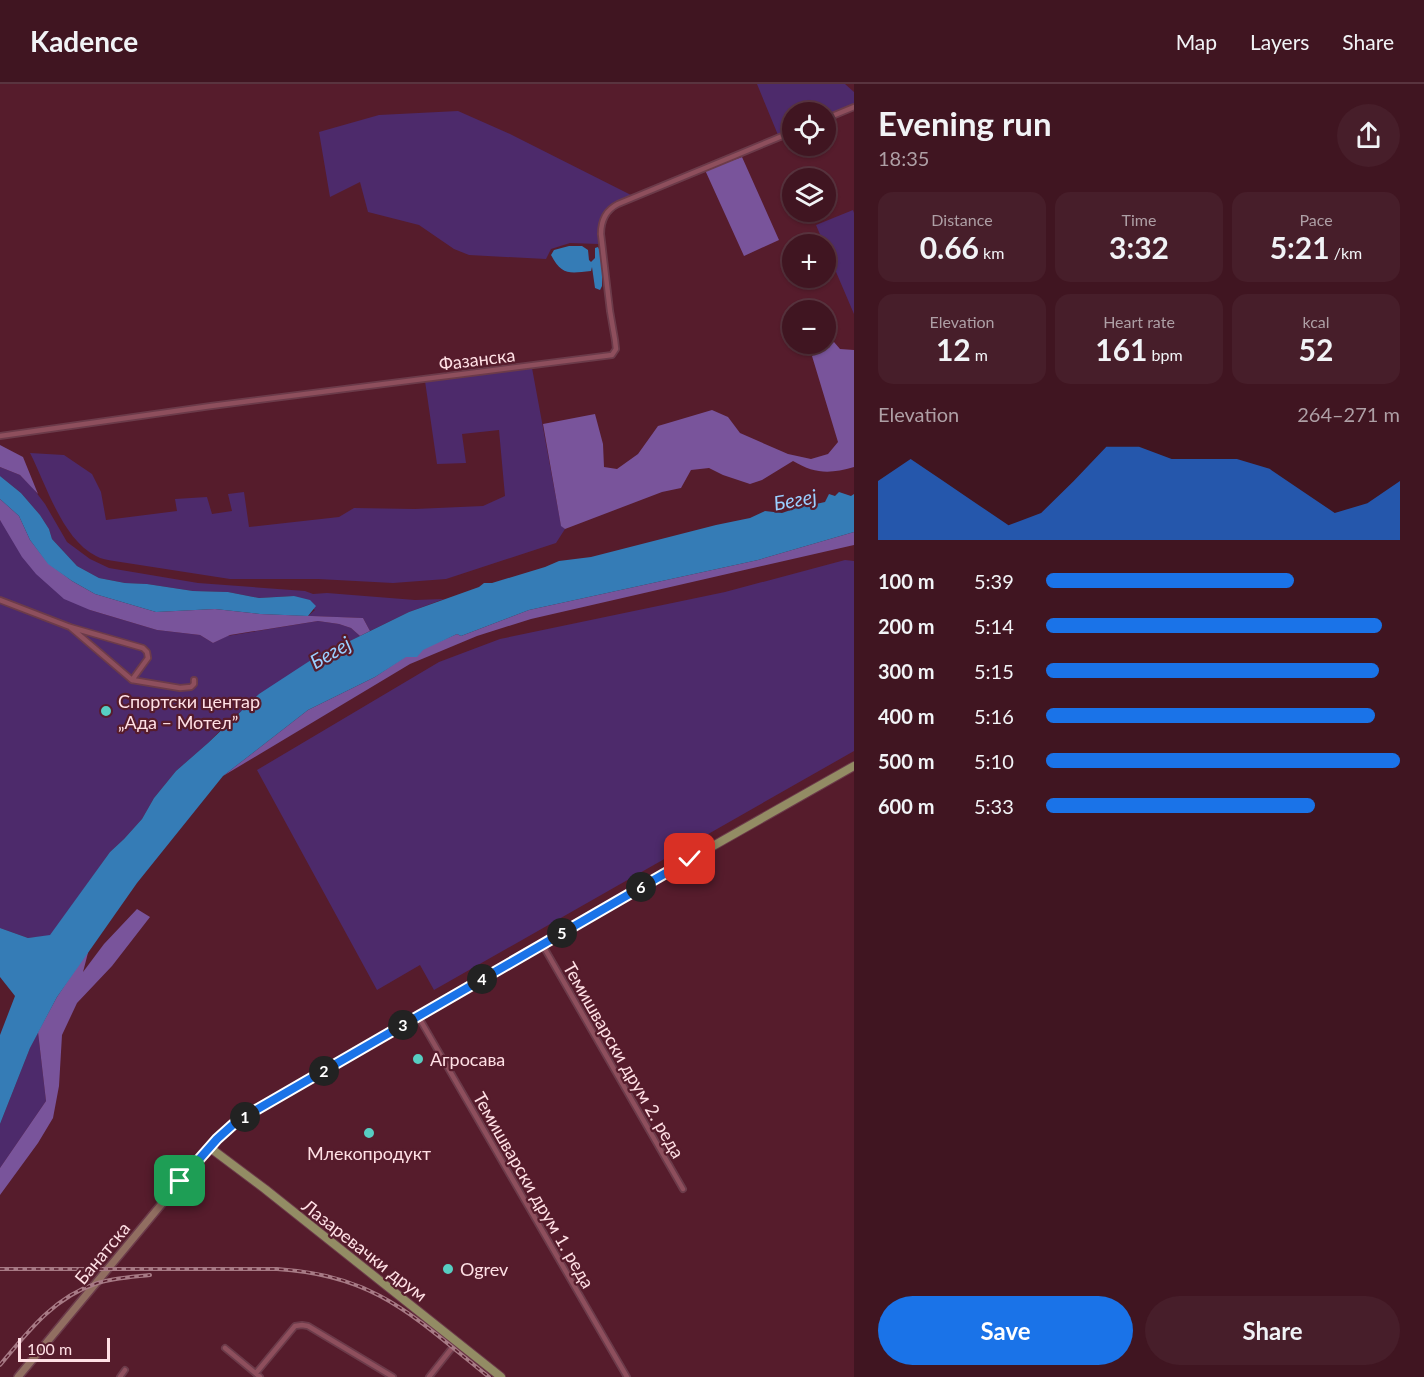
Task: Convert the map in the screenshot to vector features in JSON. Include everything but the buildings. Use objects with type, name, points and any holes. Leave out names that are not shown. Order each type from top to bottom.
[{"type":"main road","points":[[209,1147],[237,1121],[854,766]]},
{"type":"main road","name":"Банатска","points":[[18,1377],[209,1147]]},
{"type":"main road","name":"Лазаревачки друм","points":[[209,1147],[501,1377]]},
{"type":"street","points":[[836,114],[854,107]]},
{"type":"street","name":"Фазанска","points":[[0,436],[211,406],[612,355],[616,349],[601,234],[601,226],[606,213],[618,204],[782,136]]},
{"type":"street","points":[[0,600],[70,627],[146,650],[148,658],[132,680]]},
{"type":"street","points":[[70,627],[132,680],[180,688],[191,687],[194,680]]},
{"type":"street","name":"Темишварски друм 2. реда","points":[[542,944],[683,1189]]},
{"type":"street","name":"Темишварски друм 1. реда","points":[[418,1016],[627,1377]]},
{"type":"street","points":[[225,1348],[258,1375],[295,1326],[308,1326],[393,1377]]},
{"type":"street","points":[[429,1377],[452,1348]]},
{"type":"street","points":[[120,1377],[125,1370]]},
{"type":"shaded area","points":[[757,84],[845,84],[854,92],[854,104],[836,111],[836,102],[782,102],[782,133],[778,135]]},
{"type":"shaded area","points":[[458,111],[510,134],[631,195],[608,208],[601,225],[599,244],[570,243],[551,249],[546,259],[469,255],[454,249],[419,225],[368,212],[360,182],[330,197],[319,132],[379,115]]},
{"type":"shaded area","points":[[742,157],[779,240],[744,256],[705,170]]},
{"type":"shaded area","points":[[853,210],[854,213],[854,314],[836,272],[836,234],[820,234],[816,225],[823,222],[836,222],[836,217]]},
{"type":"shaded area","points":[[836,344],[840,349],[854,350],[854,467],[823,472],[793,461],[762,480],[750,484],[709,468],[691,470],[681,488],[662,492],[565,529],[561,526],[543,424],[595,414],[603,444],[604,467],[617,469],[638,454],[658,426],[712,410],[728,417],[740,433],[788,454],[811,459],[828,454],[838,442],[812,356],[836,354]]},
{"type":"shaded area","points":[[532,368],[561,525],[565,529],[556,543],[446,579],[393,583],[318,579],[230,579],[102,559],[84,548],[64,524],[30,453],[64,455],[92,474],[101,492],[106,520],[177,511],[175,499],[207,497],[212,514],[232,511],[228,494],[244,492],[249,527],[339,517],[354,508],[415,509],[483,506],[505,496],[499,430],[462,434],[466,463],[437,464],[425,381]]},
{"type":"shaded area","points":[[0,445],[23,457],[38,494],[20,475],[0,467]]},
{"type":"shaded area","points":[[0,467],[20,475],[32,487],[45,504],[67,542],[90,559],[109,568],[198,583],[305,591],[313,594],[327,593],[415,600],[444,599],[409,612],[370,631],[363,618],[308,616],[315,610],[294,596],[259,598],[228,592],[193,591],[99,578],[77,566],[52,539],[40,515],[21,493],[0,476]]},
{"type":"shaded area","points":[[0,499],[19,516],[30,540],[48,563],[72,581],[95,594],[156,612],[215,609],[260,614],[363,618],[370,631],[360,636],[351,628],[318,621],[230,635],[213,643],[200,635],[157,630],[90,610],[64,599],[36,574],[22,557],[0,520]]},
{"type":"shaded area","points":[[0,520],[90,610],[157,630],[200,635],[213,643],[227,636],[318,621],[351,628],[360,636],[311,660],[232,718],[176,771],[154,798],[142,819],[110,852],[50,936],[28,938],[0,928]]},
{"type":"shaded area","points":[[854,532],[854,545],[531,619],[477,636],[410,664],[223,776],[308,710],[375,677],[406,656],[457,634],[461,636],[529,610],[758,560]]},
{"type":"shaded area","points":[[845,560],[854,561],[854,751],[434,990],[420,965],[377,990],[257,770],[439,662],[500,639],[725,592]]},
{"type":"shaded area","points":[[137,909],[150,917],[112,966],[77,1003],[62,1035],[59,1086],[53,1118],[38,1143],[0,1195],[0,1168],[46,1101],[38,1032],[57,997],[89,949],[83,972],[104,944]]},
{"type":"shaded area","points":[[38,1032],[46,1101],[0,1168],[0,1124]]},
{"type":"water","points":[[569,246],[582,246],[588,250],[591,262],[595,258],[595,248],[598,247],[602,255],[600,290],[595,288],[592,267],[591,271],[567,272],[555,262],[551,255],[554,250]]},
{"type":"water","points":[[0,476],[21,493],[40,515],[52,539],[77,566],[99,578],[193,591],[228,592],[259,598],[294,596],[310,600],[316,606],[308,616],[215,609],[156,612],[95,594],[48,564],[30,540],[19,516],[0,499]]},
{"type":"water","name":"Бегеј","points":[[839,492],[851,496],[854,494],[854,532],[758,560],[529,610],[461,636],[457,634],[423,650],[417,657],[406,657],[375,677],[308,710],[223,776],[137,883],[57,997],[30,1048],[0,1124],[0,1035],[15,996],[0,977],[0,928],[28,938],[50,935],[110,852],[142,819],[154,798],[176,771],[259,694],[311,660],[409,612],[479,587],[484,583],[492,583],[559,561],[591,557],[750,518],[765,511],[782,513],[802,506],[804,500],[812,500],[816,504],[825,502],[829,494],[835,496]]},
{"type":"railway","points":[[0,1269],[277,1269],[312,1273],[342,1280],[369,1290],[393,1303],[416,1318],[489,1377]]},
{"type":"railway","points":[[0,1365],[42,1318],[66,1298],[102,1282],[150,1275]]},
{"type":"place","name":"Спортски центар „Ада – Мотел”","points":[[106,711]]},
{"type":"place","name":"Агросава","points":[[418,1059]]},
{"type":"place","name":"Млекопродукт","points":[[369,1133]]},
{"type":"place","name":"Ogrev","points":[[448,1269]]},
{"type":"route","points":[[180,1181],[217,1139],[237,1121],[690,859]]}]
